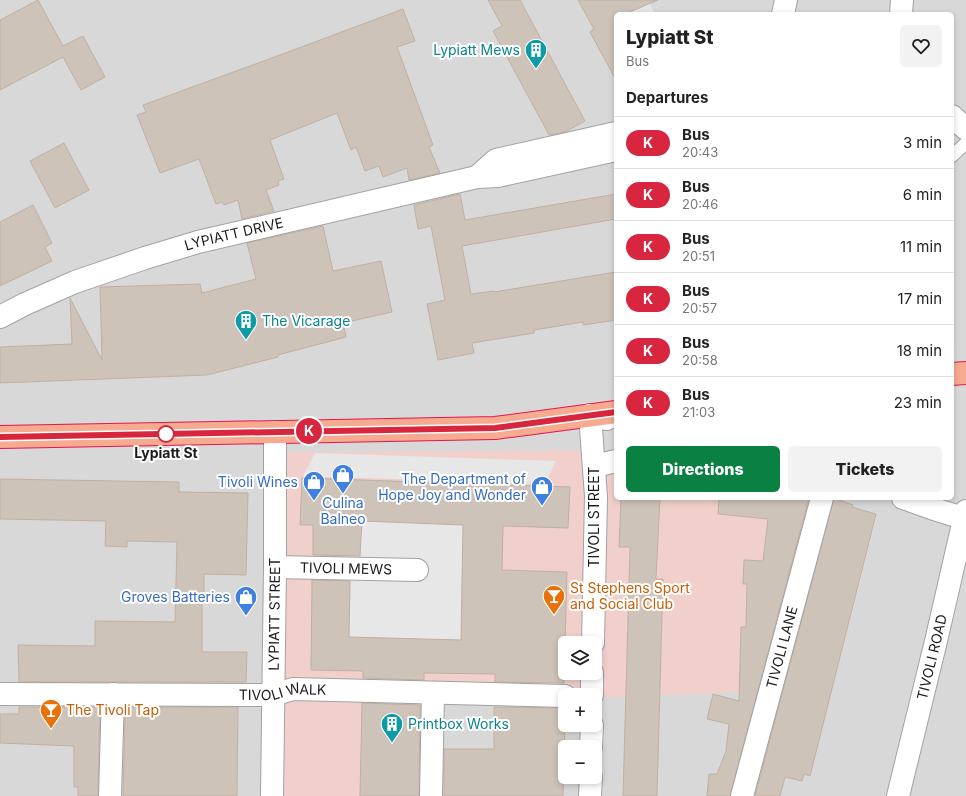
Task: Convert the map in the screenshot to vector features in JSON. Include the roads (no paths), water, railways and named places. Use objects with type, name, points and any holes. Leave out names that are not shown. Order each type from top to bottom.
[{"type":"highway","points":[[954,374],[966,373]]},
{"type":"highway","points":[[0,437],[495,428],[614,412]]},
{"type":"street","points":[[783,12],[786,0]]},
{"type":"street","points":[[901,12],[902,0]]},
{"type":"street","points":[[954,118],[966,129]]},
{"type":"street","name":"LYPIATT DRIVE","points":[[477,177],[496,160],[614,133]]},
{"type":"street","name":"LYPIATT DRIVE","points":[[0,317],[25,304],[75,282],[198,242],[477,177],[498,176],[614,150]]},
{"type":"street","points":[[590,415],[614,421]]},
{"type":"street","name":"TIVOLI STREET","points":[[590,415],[595,466],[596,496],[593,636]]},
{"type":"street","name":"LYPIATT STREET","points":[[272,796],[275,432]]},
{"type":"street","points":[[595,466],[614,461]]},
{"type":"street","name":"TIVOLI LANE","points":[[742,796],[821,500]]},
{"type":"street","points":[[908,500],[930,508],[965,516]]},
{"type":"street","name":"TIVOLI ROAD","points":[[898,796],[965,516]]},
{"type":"street","name":"TIVOLI MEWS","points":[[275,567],[418,570]]},
{"type":"street","name":"TIVOLI WALK","points":[[0,694],[273,695],[293,689],[558,696]]},
{"type":"street","points":[[431,796],[433,693]]},
{"type":"street","points":[[110,796],[112,694]]},
{"type":"street","points":[[590,784],[590,796]]},
{"type":"lane","points":[[954,154],[966,143]]},
{"type":"place","name":"Lypiatt Mews","points":[[536,70]]},
{"type":"place","name":"The Vicarage","points":[[246,340]]},
{"type":"place","name":"Lypiatt St","points":[[166,434]]},
{"type":"place","name":"Culina Balneo","points":[[343,494]]},
{"type":"place","name":"Tivoli Wines","points":[[314,502]]},
{"type":"place","name":"The Department of Hope Joy and Wonder","points":[[542,506]]},
{"type":"place","name":"Groves Batteries","points":[[246,616]]},
{"type":"place","name":"St Stephens Sport and Social Club","points":[[554,616]]},
{"type":"place","name":"The Tivoli Tap","points":[[51,730]]},
{"type":"place","name":"Printbox Works","points":[[392,744]]}]
